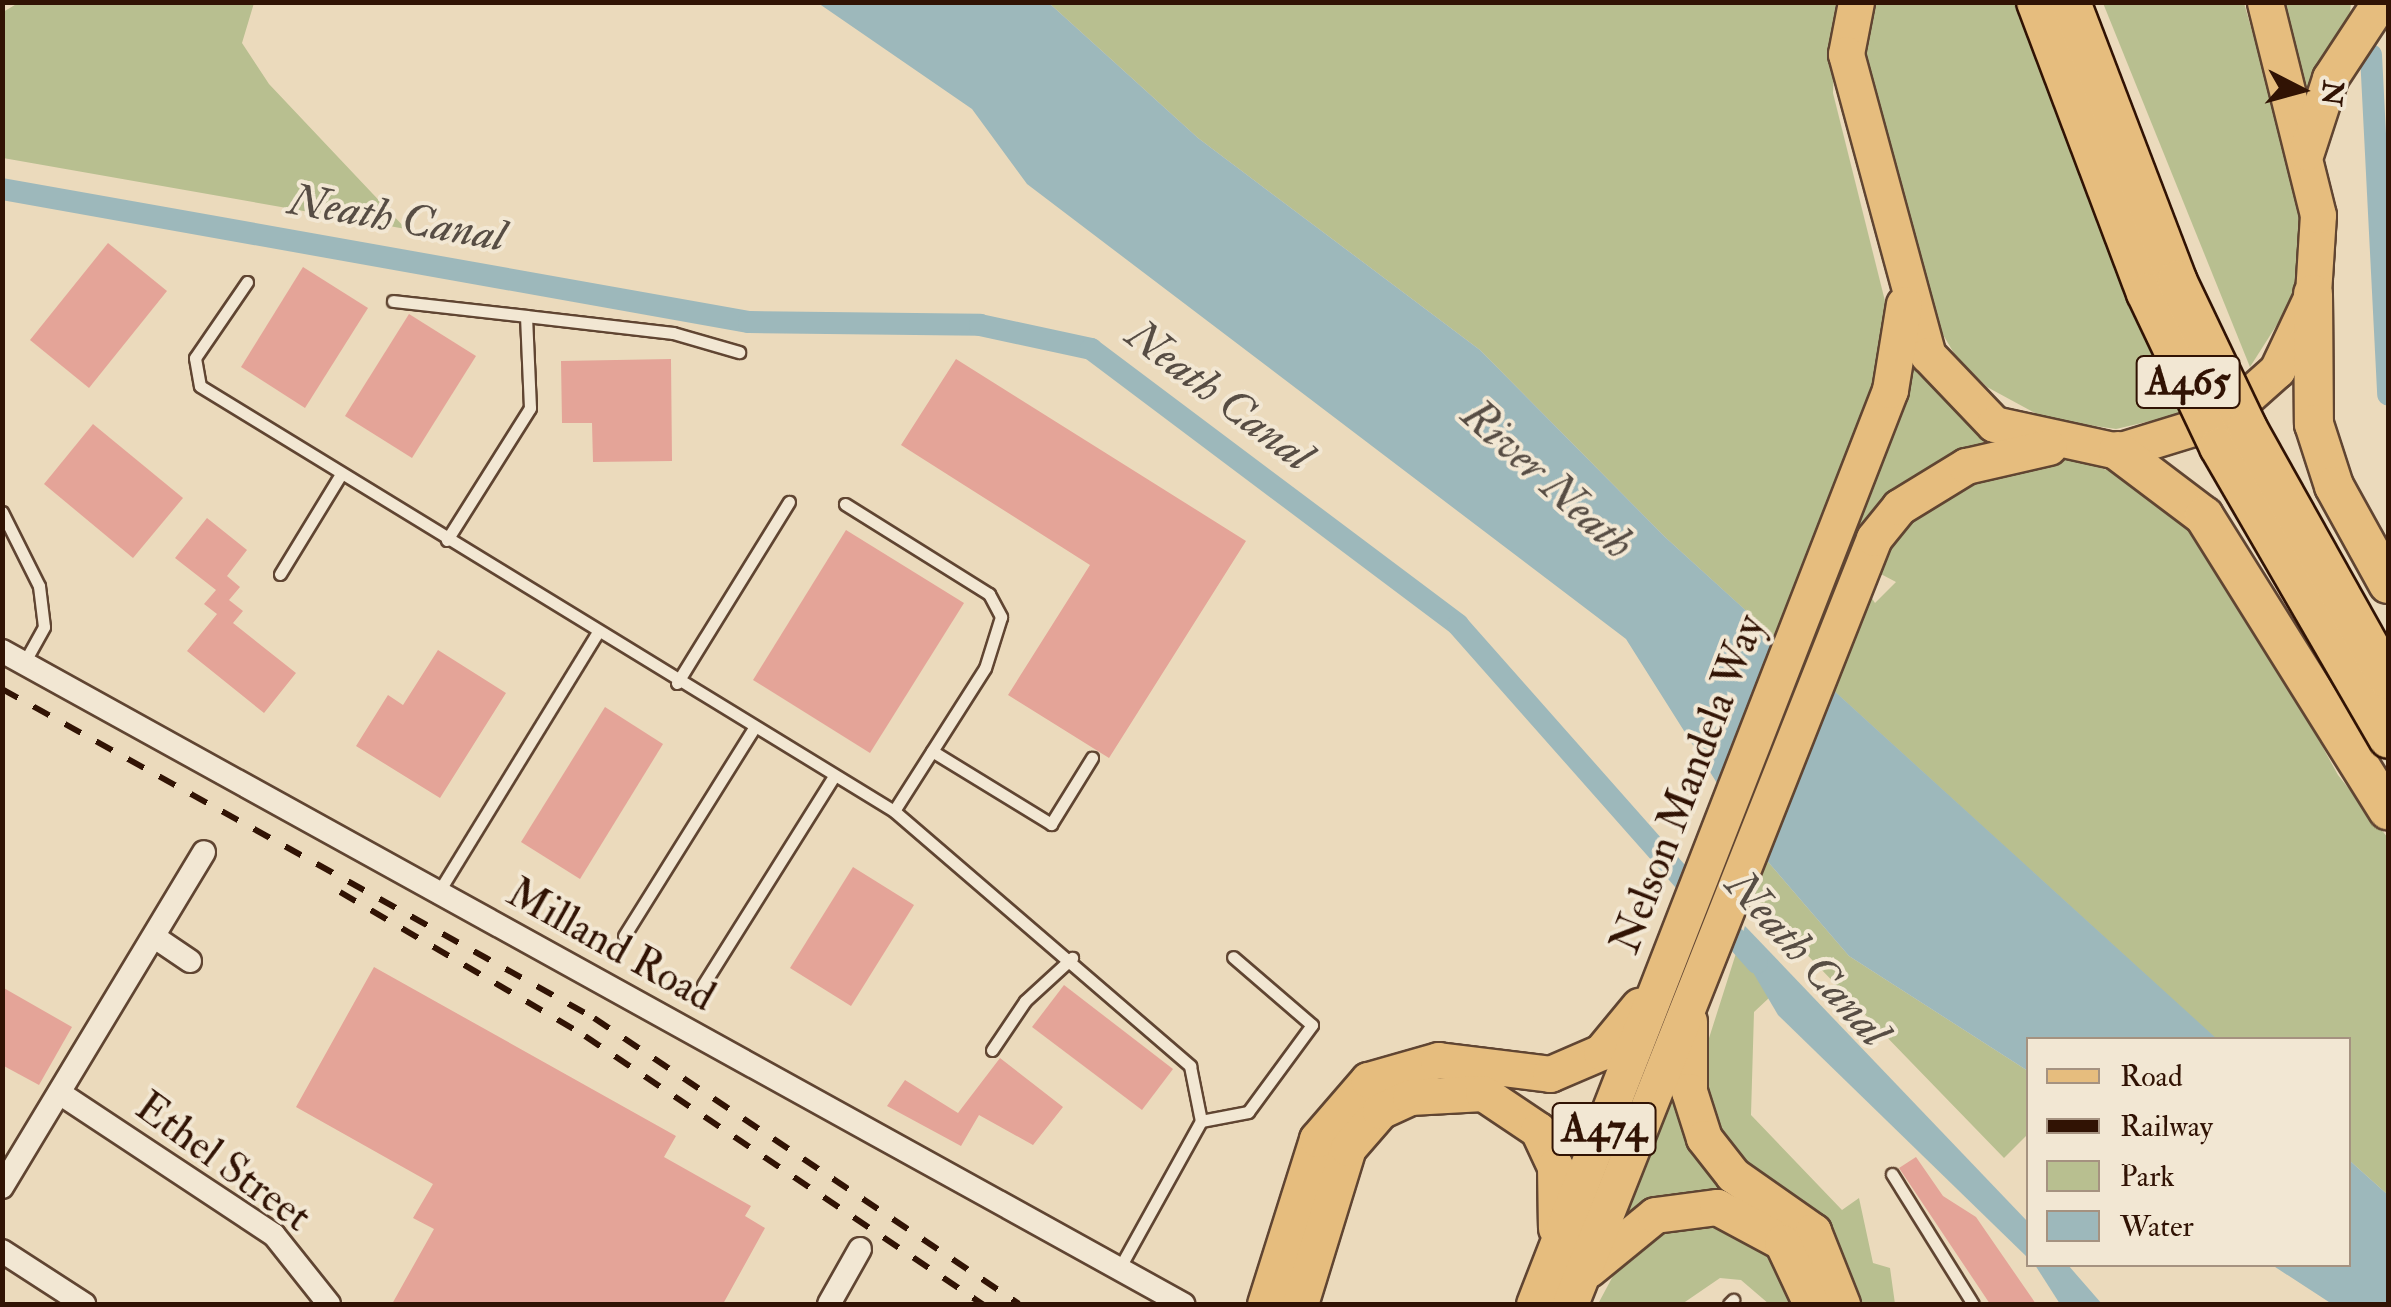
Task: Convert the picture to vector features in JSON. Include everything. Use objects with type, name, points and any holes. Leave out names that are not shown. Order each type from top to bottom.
[{"type":"highway","name":"A465","points":[[2036,2],[2146,293],[2219,447],[2388,738]]},
{"type":"highway","name":"A465","points":[[2072,2],[2176,280],[2247,428],[2388,680]]},
{"type":"highway","points":[[2313,294],[2314,424],[2334,486],[2388,584]]},
{"type":"highway","name":"A465","points":[[2118,450],[2204,516],[2388,810]]},
{"type":"main road","points":[[1856,2],[1846,54],[1905,290],[1928,354],[1959,396],[1994,424],[2060,445],[2118,450],[2185,436],[2252,395],[2284,357],[2313,294],[2318,216],[2265,2]]},
{"type":"main road","points":[[2305,159],[2322,97],[2349,46],[2379,4]]},
{"type":"main road","name":"Nelson Mandela Way","points":[[1534,1304],[1569,1279],[1689,1000],[1822,606],[1890,390],[1905,290]]},
{"type":"main road","name":"Nelson Mandela Way","points":[[1569,1279],[1672,952],[1822,606],[1899,506],[1966,466],[2060,445]]},
{"type":"main road","points":[[1265,1304],[1317,1139],[1374,1096],[1438,1060],[1550,1074],[1577,1064],[1617,1040],[1672,952]]},
{"type":"main road","points":[[1689,1000],[1689,1091],[1704,1138],[1733,1176],[1814,1231],[1842,1304]]},
{"type":"main road","points":[[1374,1096],[1455,1090],[1510,1105],[1538,1130],[1556,1166],[1569,1279]]},
{"type":"main road","points":[[1300,1304],[1348,1148],[1374,1096]]},
{"type":"main road","points":[[1569,1279],[1655,1215],[1717,1207],[1782,1242],[1811,1304]]},
{"type":"street","name":"Milland Road","points":[[2,651],[1183,1304]]},
{"type":"street","points":[[2,1187],[156,938],[204,852]]},
{"type":"street","points":[[156,938],[190,961]]},
{"type":"street","name":"Ethel Street","points":[[61,1094],[274,1235],[329,1304]]},
{"type":"street","points":[[830,1304],[860,1249]]},
{"type":"street","points":[[2,1251],[84,1304]]},
{"type":"lane","points":[[247,282],[194,358],[200,386],[596,635],[894,811],[1072,958],[1190,1066],[1201,1121],[1120,1267]]},
{"type":"lane","points":[[394,300],[673,333],[739,352]]},
{"type":"lane","points":[[446,540],[530,408],[526,316]]},
{"type":"lane","points":[[280,574],[341,474]]},
{"type":"lane","points":[[678,683],[789,502]]},
{"type":"lane","points":[[845,504],[990,594],[1001,617],[998,645],[894,811]]},
{"type":"lane","points":[[2,512],[39,586],[44,626],[24,663]]},
{"type":"lane","points":[[438,893],[596,635]]},
{"type":"lane","points":[[624,936],[754,728]]},
{"type":"lane","points":[[932,751],[1051,824],[1092,758]]},
{"type":"lane","points":[[703,984],[834,776]]},
{"type":"lane","points":[[1201,1121],[1248,1112],[1312,1024],[1313,1016],[1233,957]]},
{"type":"lane","points":[[992,1050],[1025,1001],[1072,958]]},
{"type":"lane","points":[[1892,1174],[1973,1304]]},
{"type":"green space","points":[[20,2],[254,3],[242,43],[269,84],[406,229],[3,158],[3,12]]},
{"type":"green space","points":[[1049,3],[1836,3],[1833,93],[1891,325],[1880,379],[1823,525],[1875,603],[1896,582],[1877,572],[1905,519],[1988,469],[2074,459],[2163,489],[2214,550],[2338,775],[2388,838],[2388,1195],[2351,1162],[2351,1037],[2214,1037],[1665,537],[1480,350],[1198,138]]},
{"type":"green space","points":[[1870,3],[2020,3],[2080,172],[2185,413],[2116,429],[2046,419],[1987,387],[1955,355],[1932,316],[1863,61]]},
{"type":"green space","points":[[2103,3],[2244,3],[2302,205],[2297,293],[2250,367]]},
{"type":"green space","points":[[2275,3],[2351,3],[2349,23],[2306,94]]},
{"type":"green space","points":[[1917,357],[1998,437],[1909,479],[1858,538],[1849,535]]},
{"type":"green space","points":[[1763,856],[1849,956],[2026,1070],[2026,1136],[2004,1158],[1752,898]]},
{"type":"green space","points":[[1738,947],[1770,997],[1754,1012],[1751,1115],[1842,1210],[1859,1198],[1873,1263],[1890,1268],[1895,1304],[1854,1304],[1708,1118],[1703,1057]]},
{"type":"green space","points":[[1672,1099],[1726,1184],[1721,1194],[1620,1226]]},
{"type":"green space","points":[[1718,1220],[1774,1255],[1796,1304],[1769,1304],[1741,1280],[1720,1278],[1682,1304],[1598,1304],[1621,1261],[1655,1232]]},
{"type":"water","name":"River Neath","points":[[818,3],[1049,3],[1198,138],[1480,350],[1665,537],[2215,1037],[2026,1037],[2026,1070],[1849,956],[1763,856],[1626,639],[1027,184],[972,109]]},
{"type":"water","points":[[1745,926],[2026,1220],[2026,1256],[1778,1015],[1738,947]]},
{"type":"water","points":[[2351,1162],[2388,1195],[2388,1304],[2332,1304],[2275,1267],[2351,1267]]},
{"type":"water","points":[[2036,1267],[2070,1267],[2102,1304],[2060,1304]]},
{"type":"building","points":[[108,243],[167,291],[89,388],[30,340]]},
{"type":"building","points":[[303,267],[368,308],[305,408],[241,367]]},
{"type":"building","points":[[409,314],[476,356],[412,458],[345,416]]},
{"type":"building","points":[[671,359],[672,461],[593,462],[592,423],[562,423],[561,361]]},
{"type":"building","points":[[956,359],[1246,541],[1109,758],[1008,695],[1090,565],[901,445]]},
{"type":"building","points":[[93,424],[183,498],[133,558],[44,484]]},
{"type":"building","points":[[207,518],[247,550],[227,576],[240,587],[229,600],[243,611],[233,623],[296,673],[264,713],[187,651],[217,614],[204,604],[216,590],[175,558]]},
{"type":"building","points":[[846,530],[964,603],[870,753],[753,680]]},
{"type":"building","points":[[438,650],[506,693],[440,798],[356,746],[388,695],[403,705]]},
{"type":"building","points":[[605,707],[663,744],[580,879],[521,842]]},
{"type":"building","points":[[853,867],[914,905],[851,1006],[790,968]]},
{"type":"building","points":[[374,967],[676,1136],[664,1157],[751,1206],[745,1216],[765,1228],[723,1304],[392,1304],[434,1229],[413,1218],[433,1184],[296,1107]]},
{"type":"building","points":[[1064,985],[1173,1069],[1142,1110],[1032,1027]]},
{"type":"building","points":[[2,987],[72,1027],[39,1085],[2,1065]]},
{"type":"building","points":[[1000,1058],[1063,1107],[1033,1145],[979,1115],[961,1146],[887,1106],[905,1080],[958,1113]]},
{"type":"building","points":[[1916,1157],[1943,1196],[1976,1217],[2036,1304],[1990,1304],[1899,1168]]},
{"type":"waterway","points":[[2371,55],[2388,395]]},
{"type":"waterway","name":"Neath Canal","points":[[2,189],[749,322],[980,325],[1091,349],[1458,625],[1757,963]]},
{"type":"railway","points":[[2,689],[594,1018],[1019,1304]]},
{"type":"railway","points":[[340,892],[585,1036],[983,1304]]}]
